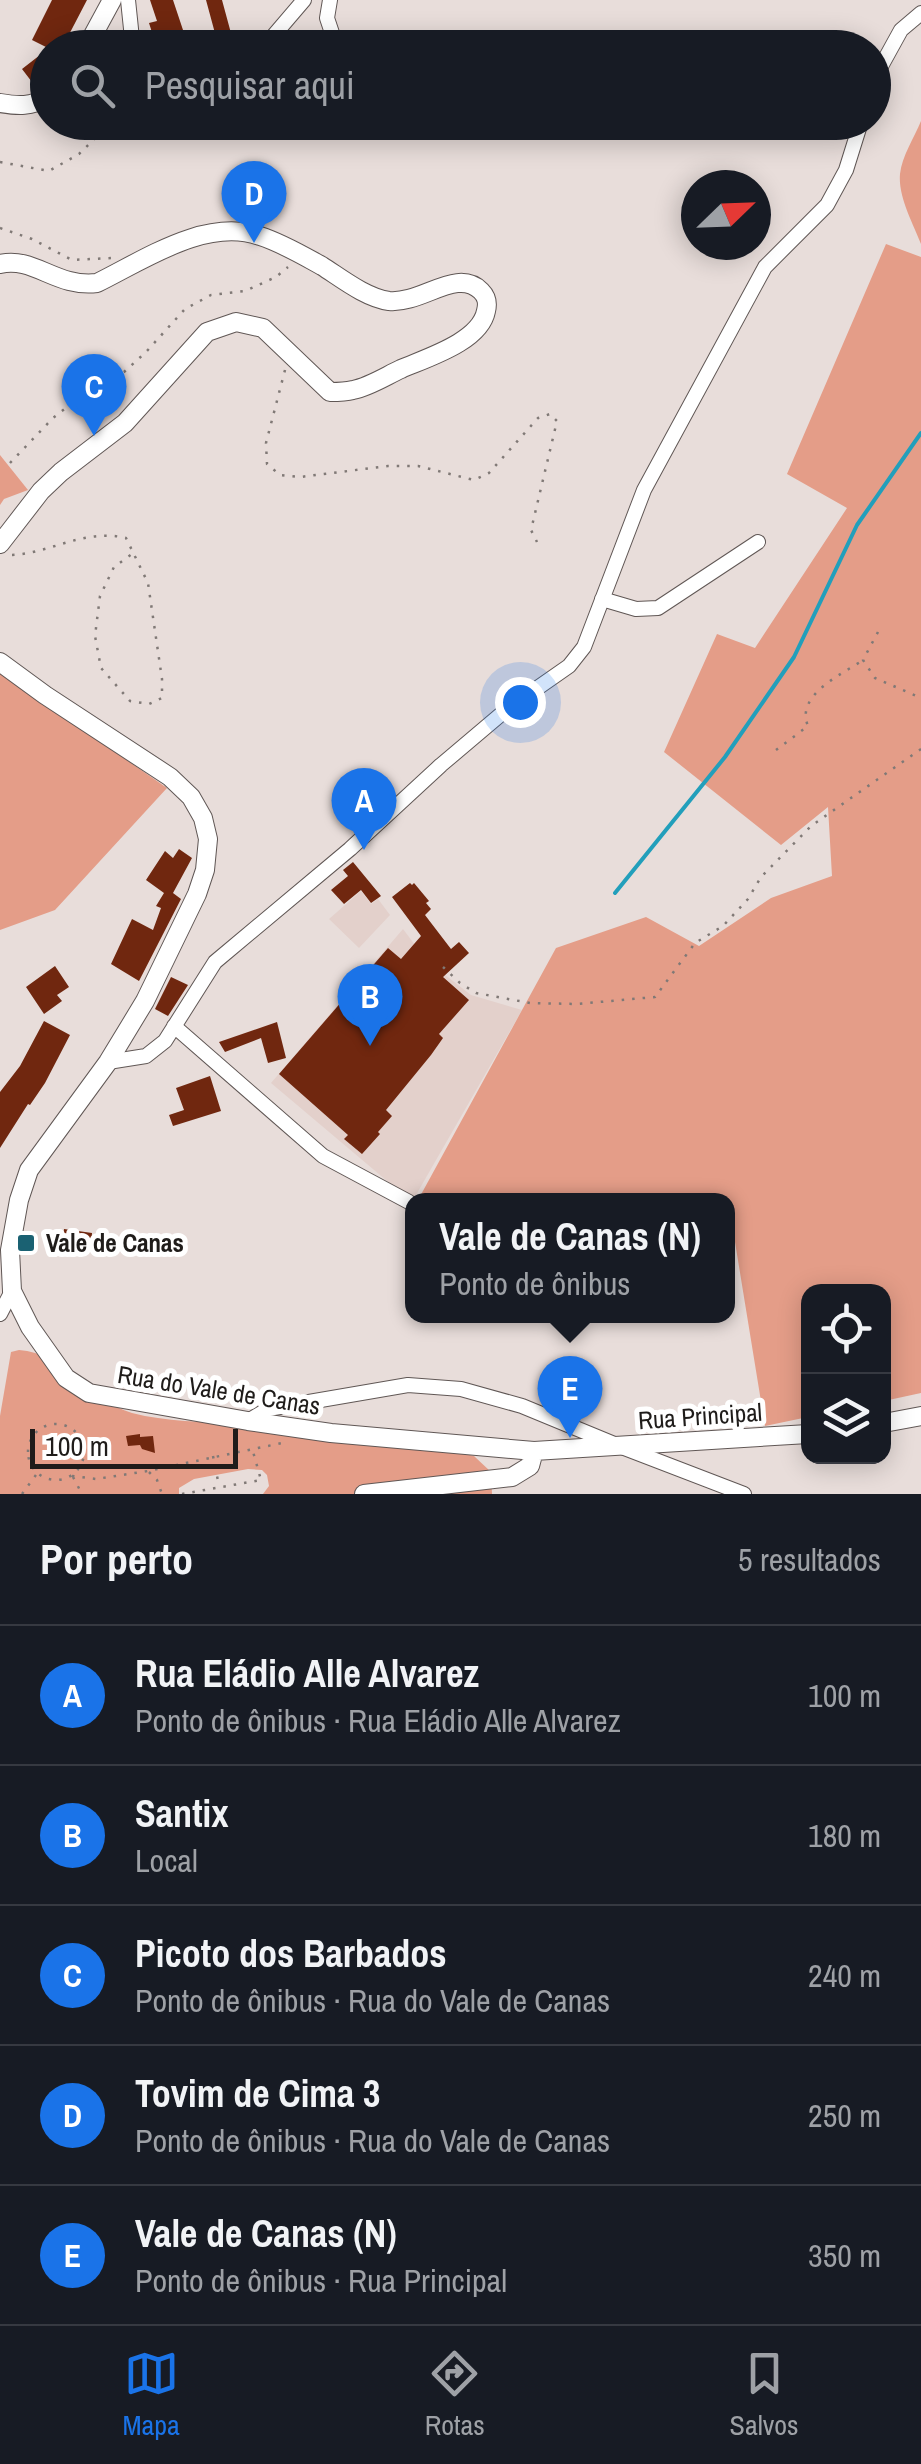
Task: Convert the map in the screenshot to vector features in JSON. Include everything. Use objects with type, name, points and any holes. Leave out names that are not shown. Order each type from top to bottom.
[{"type":"street","points":[[96,30],[112,0]]},
{"type":"street","points":[[128,0],[131,30]]},
{"type":"street","points":[[278,30],[304,0]]},
{"type":"street","points":[[330,0],[327,18],[331,30]]},
{"type":"street","points":[[891,48],[901,30],[921,13]]},
{"type":"street","points":[[0,103],[30,104]]},
{"type":"street","points":[[108,1062],[146,1056],[164,1041],[215,962],[350,849],[441,764],[506,710],[569,666],[584,647],[644,490],[766,267],[828,205],[846,170],[855,140]]},
{"type":"street","points":[[0,264],[26,264],[81,285],[97,283],[186,238],[216,232],[258,235],[382,300],[415,299],[454,282],[468,282],[486,297],[488,307],[478,328],[462,342],[355,390],[330,392],[264,328],[236,322],[206,332],[125,423],[41,491],[0,544]]},
{"type":"street","points":[[602,600],[636,609],[658,608],[758,542]]},
{"type":"street","name":"Rua do Vale de Canas","points":[[0,662],[170,777],[190,797],[203,818],[208,839],[205,870],[197,894],[145,1000],[108,1062],[30,1170],[19,1200],[5,1248],[12,1290],[42,1347],[59,1370],[89,1393],[331,1433],[534,1451]]},
{"type":"street","points":[[174,1026],[323,1156],[405,1200]]},
{"type":"street","points":[[0,1314],[12,1290]]},
{"type":"street","points":[[248,1421],[268,1409],[408,1385],[461,1389],[522,1406],[744,1494]]},
{"type":"street","points":[[891,1422],[921,1416]]},
{"type":"street","name":"Rua Principal","points":[[534,1451],[801,1434]]},
{"type":"street","points":[[364,1494],[512,1477],[530,1466],[534,1451]]},
{"type":"path","points":[[0,162],[49,171],[79,154],[93,140]]},
{"type":"path","points":[[0,228],[72,260],[112,258]]},
{"type":"path","points":[[10,463],[53,418],[89,390],[124,372],[185,309],[210,295],[245,290],[276,277],[303,256]]},
{"type":"path","points":[[289,355],[266,443],[267,464],[280,475],[300,477],[418,466],[474,480],[489,474],[538,418],[550,414],[557,421],[532,530],[536,542]]},
{"type":"path","points":[[0,555],[24,554],[106,533],[126,538],[148,582],[162,679],[162,698],[149,704],[130,701],[101,668],[95,636],[100,596],[114,567],[132,554]]},
{"type":"path","points":[[776,750],[808,726],[804,715],[807,703],[862,660],[878,632]]},
{"type":"path","points":[[862,660],[875,678],[921,698]]},
{"type":"path","points":[[444,967],[476,993],[530,1003],[578,1004],[656,997],[694,943],[723,926],[761,878],[811,826],[921,749]]},
{"type":"path","points":[[72,1476],[80,1469],[85,1450],[77,1432],[59,1424],[40,1428],[29,1442],[28,1459],[37,1473],[54,1481],[72,1476],[96,1479],[148,1471],[284,1442]]},
{"type":"path","points":[[182,1494],[261,1480],[252,1448]]},
{"type":"path","points":[[212,1456],[220,1488]]},
{"type":"path","points":[[148,1471],[162,1494]]},
{"type":"path","points":[[22,1494],[37,1473]]},
{"type":"path","points":[[72,1476],[82,1494]]},
{"type":"shaded area","points":[[921,121],[921,244],[904,201],[900,174]]},
{"type":"shaded area","points":[[886,244],[921,257],[921,1393],[891,1399],[891,1284],[801,1284],[801,1418],[765,1426],[735,1242],[735,1193],[422,1193],[556,948],[646,917],[699,946],[771,898],[832,876],[828,807],[781,845],[664,752],[717,634],[755,648],[847,508],[787,474]]},
{"type":"shaded area","points":[[0,455],[28,490],[4,499],[0,505]]},
{"type":"shaded area","points":[[0,672],[167,788],[55,910],[0,930]]},
{"type":"shaded area","points":[[361,891],[371,904],[378,899],[390,915],[359,948],[329,919]]},
{"type":"shaded area","points":[[403,929],[440,971],[471,995],[522,1010],[417,1193],[405,1196],[271,1083]]},
{"type":"shaded area","points":[[19,1350],[50,1359],[103,1399],[132,1413],[474,1456],[491,1472],[492,1494],[263,1494],[269,1486],[267,1475],[262,1470],[248,1469],[194,1479],[179,1488],[179,1494],[0,1494],[0,1416],[11,1352]]},
{"type":"building","points":[[52,0],[87,0],[71,30],[37,30]]},
{"type":"building","points":[[150,0],[173,0],[183,30],[151,30],[149,23],[157,21]]},
{"type":"building","points":[[206,0],[222,0],[230,30],[214,30]]},
{"type":"building","points":[[30,63],[30,79],[22,69]]},
{"type":"building","points":[[179,849],[192,858],[173,893],[181,899],[139,981],[111,964],[132,919],[153,930],[161,908],[156,906],[164,893],[146,880],[165,851],[173,858]]},
{"type":"building","points":[[353,862],[381,896],[371,903],[361,890],[344,904],[331,890],[348,876],[343,870]]},
{"type":"building","points":[[410,883],[429,901],[426,903],[431,909],[425,915],[451,949],[459,942],[469,953],[443,977],[469,1000],[439,1034],[443,1038],[386,1110],[392,1116],[362,1154],[344,1139],[348,1135],[279,1074],[388,948],[401,959],[421,936],[392,897]]},
{"type":"building","points":[[55,966],[69,987],[57,995],[62,1001],[44,1014],[26,987]]},
{"type":"building","points":[[171,977],[188,985],[168,1016],[155,1009]]},
{"type":"building","points":[[44,1021],[70,1035],[45,1083],[0,1148],[0,1092],[20,1066]]},
{"type":"building","points":[[277,1022],[286,1058],[268,1063],[261,1038],[225,1052],[219,1042]]},
{"type":"building","points":[[210,1076],[221,1111],[173,1126],[169,1115],[184,1110],[176,1088]]},
{"type":"building","points":[[64,1229],[92,1233],[91,1248],[62,1245]]},
{"type":"building","points":[[126,1436],[153,1436],[155,1453],[140,1445],[128,1446]]},
{"type":"waterway","points":[[615,893],[725,757],[794,657],[857,525],[921,433]]},
{"type":"place","name":"Tovim de Cima 3","points":[[254,243]]},
{"type":"place","name":"Picoto dos Barbados","points":[[94,436]]},
{"type":"place","name":"Rua Eládio Alle Alvarez","points":[[364,850]]},
{"type":"place","name":"Santix","points":[[370,1046]]},
{"type":"place","name":"Vale de Canas","points":[[26,1243]]},
{"type":"place","name":"Vale de Canas (N)","points":[[570,1438]]}]
